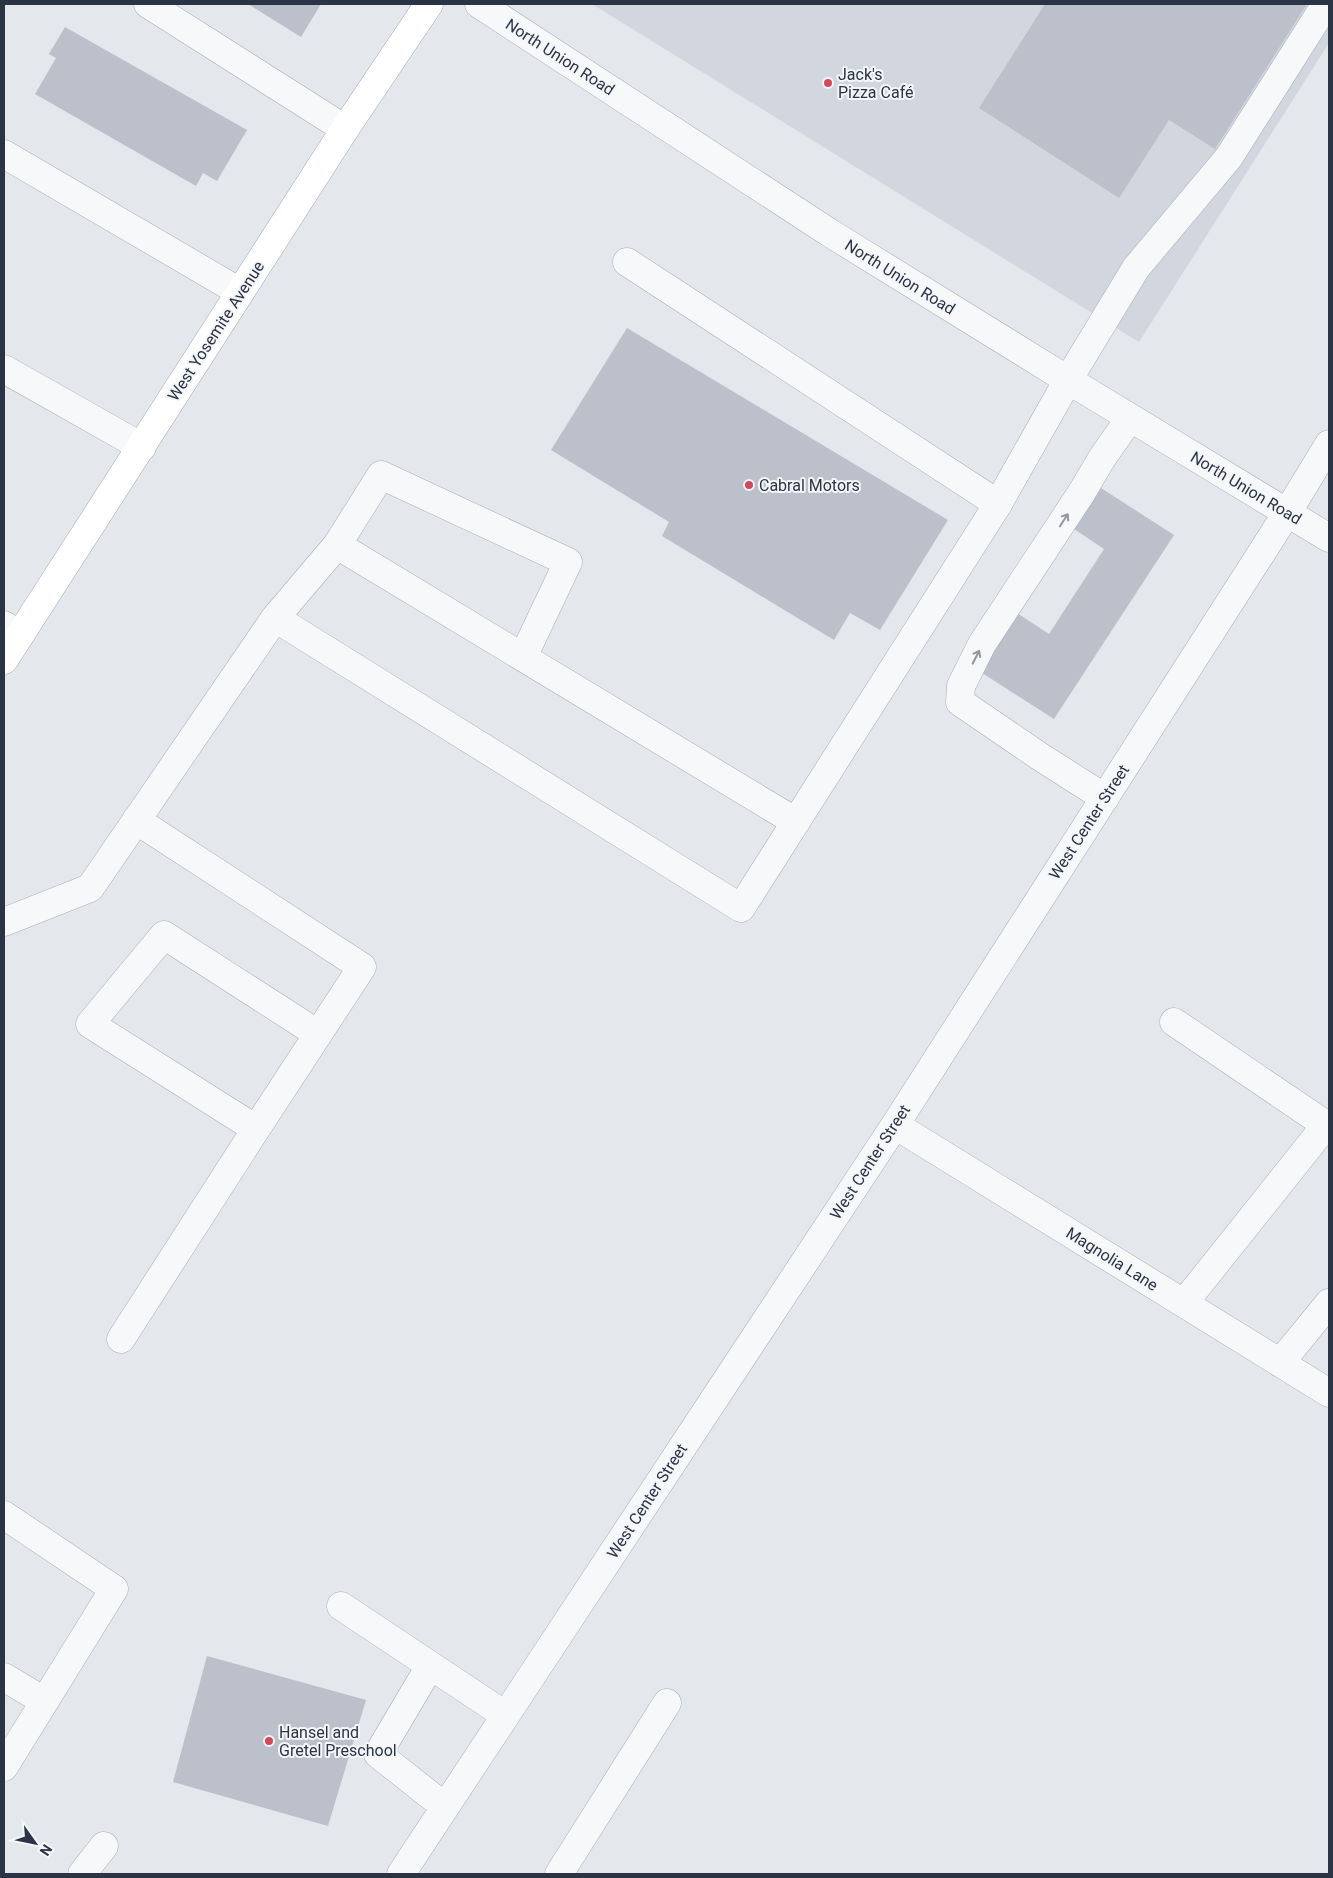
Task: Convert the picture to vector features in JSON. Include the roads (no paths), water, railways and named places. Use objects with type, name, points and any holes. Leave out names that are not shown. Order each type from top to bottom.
[{"type":"main road","name":"West Yosemite Avenue","points":[[4,660],[12,630],[142,447],[345,129],[429,4]]},
{"type":"street","points":[[148,4],[345,129]]},
{"type":"street","name":"North Union Road","points":[[479,4],[830,233],[1329,538]]},
{"type":"street","points":[[275,618],[741,908],[998,504],[1068,380],[1136,268],[1229,157],[1326,4]]},
{"type":"street","points":[[4,154],[240,292]]},
{"type":"street","points":[[627,262],[998,504]]},
{"type":"street","points":[[4,369],[142,447]]},
{"type":"street","points":[[1104,798],[960,702],[961,686],[982,644],[1082,492],[1102,458],[1130,418]]},
{"type":"street","name":"West Center Street","points":[[401,1874],[895,1125],[1329,444]]},
{"type":"street","points":[[4,922],[90,888],[275,618],[337,545],[381,474],[568,562],[523,657]]},
{"type":"street","points":[[337,545],[796,822]]},
{"type":"street","points":[[122,1339],[362,967],[136,820]]},
{"type":"street","points":[[256,1129],[90,1024],[164,935],[318,1034]]},
{"type":"street","points":[[1174,1022],[1326,1125],[1184,1303]]},
{"type":"street","name":"Magnolia Lane","points":[[895,1125],[1329,1393]]},
{"type":"street","points":[[1280,1363],[1329,1304]]},
{"type":"street","points":[[4,1515],[114,1589],[4,1767]]},
{"type":"street","points":[[341,1606],[505,1715]]},
{"type":"street","points":[[430,1666],[378,1754],[445,1807]]},
{"type":"street","points":[[4,1677],[44,1701]]},
{"type":"street","points":[[559,1874],[667,1703]]},
{"type":"street","points":[[82,1874],[104,1846]]},
{"type":"place","name":"Jack's Pizza Café","points":[[828,83]]},
{"type":"place","name":"Cabral Motors","points":[[749,485]]},
{"type":"place","name":"Hansel and Gretel Preschool","points":[[269,1741]]}]
